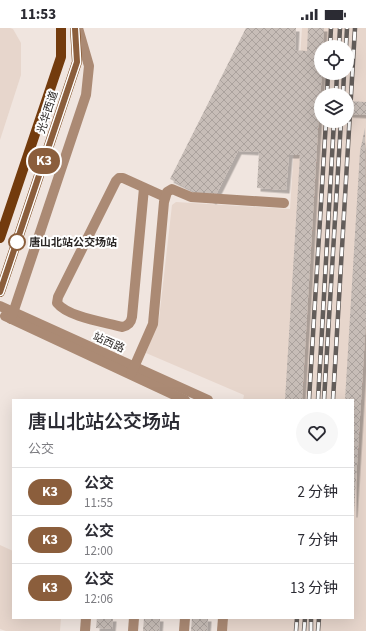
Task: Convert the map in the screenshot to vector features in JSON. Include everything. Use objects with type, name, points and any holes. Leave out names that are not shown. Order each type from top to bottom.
[{"type":"main road","name":"光华西道","points":[[0,238],[61,57],[61,28]]},
{"type":"main road","name":"光华西道","points":[[0,292],[77,62],[76,28]]},
{"type":"street","points":[[12,316],[86,95],[89,66],[76,28]]},
{"type":"street","points":[[144,188],[131,322],[127,326],[122,327],[79,315],[60,307],[57,303],[58,297],[116,181],[119,178],[123,178],[165,197]]},
{"type":"street","points":[[133,370],[153,324],[164,202],[167,192],[172,190],[191,197],[284,203]]},
{"type":"street","name":"站西路","points":[[0,306],[12,316]]},
{"type":"street","name":"站西路","points":[[0,314],[12,316],[133,370],[206,399]]},
{"type":"street","name":"站西路","points":[[133,370],[183,399]]},
{"type":"street","points":[[85,631],[86,619]]},
{"type":"street","points":[[133,631],[134,619]]},
{"type":"street","points":[[184,631],[185,619]]},
{"type":"street","points":[[222,631],[223,619]]},
{"type":"shaded area","points":[[0,28],[13,29],[21,43],[21,75],[0,140]]},
{"type":"shaded area","points":[[302,28],[366,28],[366,631],[227,631],[228,619],[354,619],[354,399],[243,399],[244,395],[146,353],[159,319],[172,205],[176,202],[290,209]]},
{"type":"shaded area","points":[[0,545],[12,551],[12,619],[61,619],[60,631],[6,631],[0,629]]},
{"type":"building","points":[[246,28],[296,28],[295,50],[307,51],[308,28],[324,28],[323,40],[314,40],[314,80],[321,80],[321,88],[314,88],[314,128],[318,128],[302,399],[285,399],[300,155],[289,155],[286,190],[257,188],[259,152],[238,151],[213,201],[170,179]]},
{"type":"building","points":[[354,101],[366,102],[366,115],[354,114]]},
{"type":"building","points":[[365,128],[366,319],[354,514],[354,399],[345,399],[360,151]]},
{"type":"building","points":[[97,619],[113,619],[112,629],[96,628]]},
{"type":"building","points":[[144,619],[160,619],[159,631],[143,631]]},
{"type":"building","points":[[192,619],[208,619],[207,631],[191,631]]},
{"type":"railway","points":[[330,40],[331,28]]},
{"type":"railway","points":[[339,40],[340,28]]},
{"type":"railway","points":[[346,40],[347,28]]},
{"type":"railway","points":[[333,399],[355,28]]},
{"type":"railway","points":[[327,88],[328,80]]},
{"type":"railway","points":[[336,88],[337,80]]},
{"type":"railway","points":[[343,88],[344,80]]},
{"type":"railway","points":[[309,399],[326,128]]},
{"type":"railway","points":[[318,399],[334,128]]},
{"type":"railway","points":[[324,399],[341,128]]},
{"type":"railway","points":[[296,631],[297,619]]},
{"type":"railway","points":[[304,631],[305,619]]},
{"type":"railway","points":[[311,619],[311,631]]},
{"type":"railway","points":[[318,631],[319,619]]},
{"type":"bus line","name":"K3","points":[[0,292],[77,62],[75,28]]},
{"type":"place","name":"唐山北站公交场站","points":[[17,242]]}]
